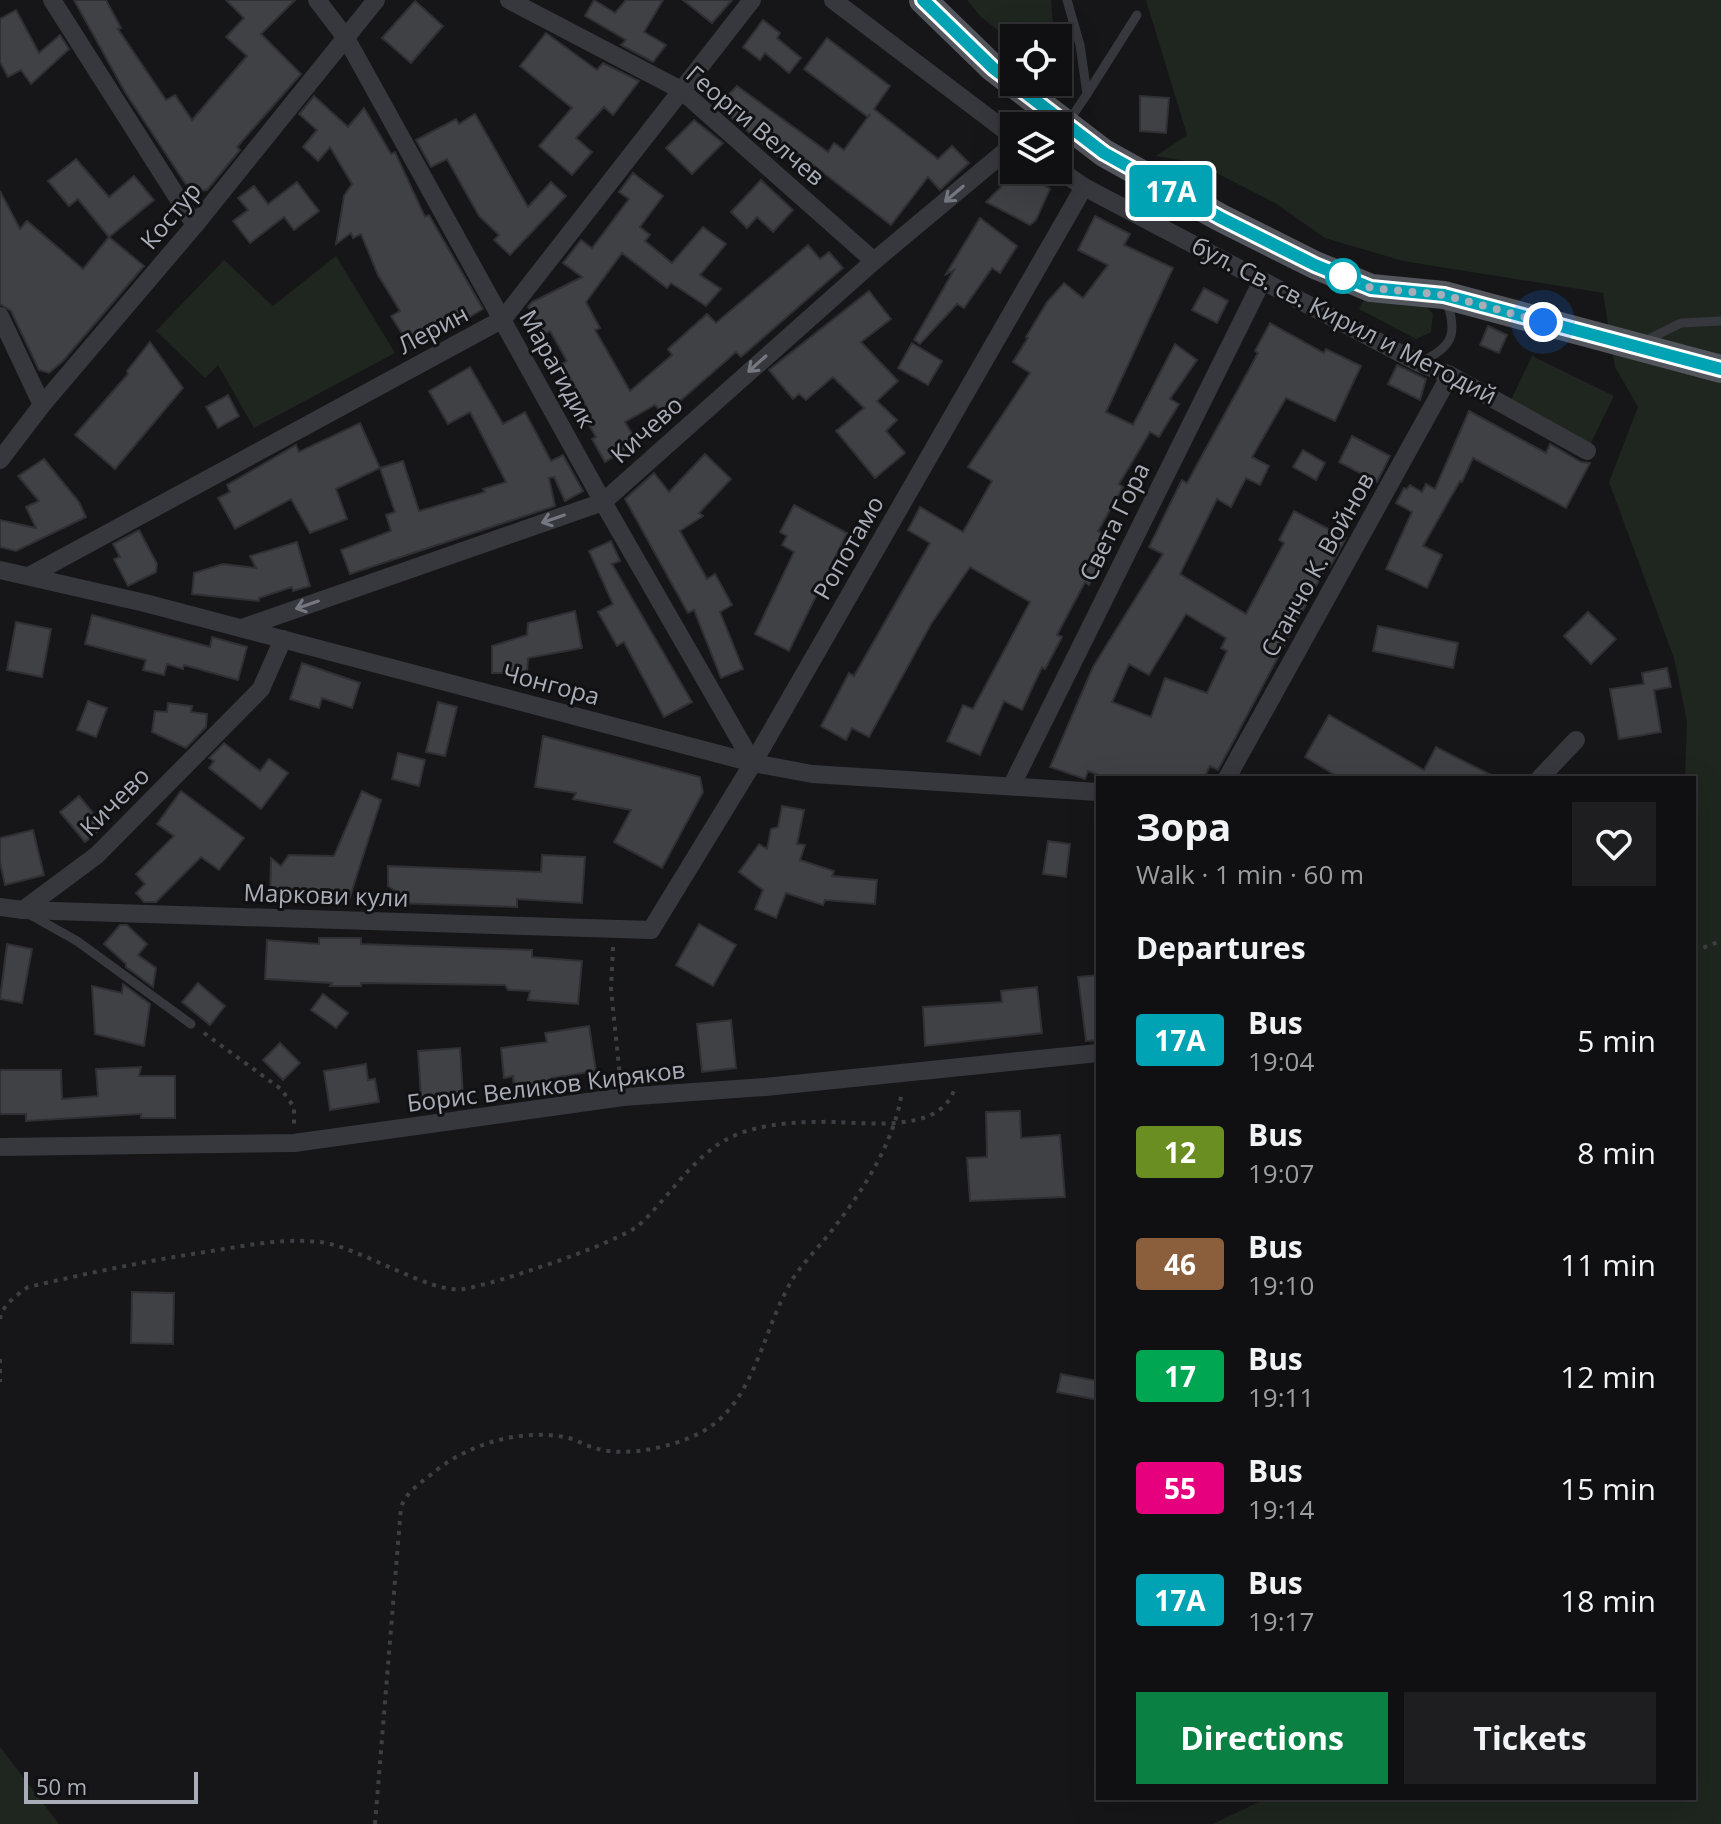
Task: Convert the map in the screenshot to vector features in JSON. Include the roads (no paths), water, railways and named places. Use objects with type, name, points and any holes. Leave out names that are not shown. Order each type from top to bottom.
[{"type":"main road","name":"бул. Св. св. Кирил и Методий","points":[[923,0],[993,68],[1048,112]]},
{"type":"main road","name":"бул. Св. св. Кирил и Методий","points":[[1072,130],[1129,167],[1238,227],[1371,288],[1444,295],[1721,369]]},
{"type":"street","points":[[52,0],[195,225]]},
{"type":"street","name":"Марагидик","points":[[317,0],[346,38],[603,502],[753,763]]},
{"type":"street","name":"Костур","points":[[0,460],[376,0]]},
{"type":"street","name":"Георги Велчев","points":[[509,0],[681,90],[874,261]]},
{"type":"street","name":"Лерин","points":[[29,576],[503,319],[752,0]]},
{"type":"street","points":[[833,0],[1000,126]]},
{"type":"street","name":"Кичево","points":[[242,628],[603,502],[874,261],[1000,156]]},
{"type":"street","name":"бул. Св. св. Кирил и Методий","points":[[1072,179],[1419,363],[1450,375],[1587,451]]},
{"type":"street","name":"Ропотамо","points":[[651,930],[753,763],[1084,187]]},
{"type":"street","points":[[1220,258],[1238,227]]},
{"type":"street","name":"Света Гора","points":[[1012,785],[1262,281]]},
{"type":"street","points":[[0,316],[42,405]]},
{"type":"street","name":"Станчо К. Войнов","points":[[1228,776],[1450,375]]},
{"type":"street","name":"Чонгора","points":[[0,570],[242,628],[753,763],[812,774],[1096,792]]},
{"type":"street","name":"Кичево","points":[[23,910],[97,855],[261,689],[283,639]]},
{"type":"street","points":[[1542,776],[1576,740]]},
{"type":"street","name":"Маркови кули","points":[[0,907],[651,930]]},
{"type":"street","name":"Борис Великов Киряков","points":[[0,1147],[294,1143],[623,1097],[1096,1053]]},
{"type":"lane","points":[[1067,0],[1080,45],[1087,94]]},
{"type":"lane","points":[[1072,117],[1137,15]]},
{"type":"lane","points":[[1419,363],[1437,354],[1450,341],[1453,322],[1444,295]]},
{"type":"lane","points":[[1634,347],[1681,323],[1721,321]]},
{"type":"lane","points":[[23,910],[77,941],[191,1024]]}]
